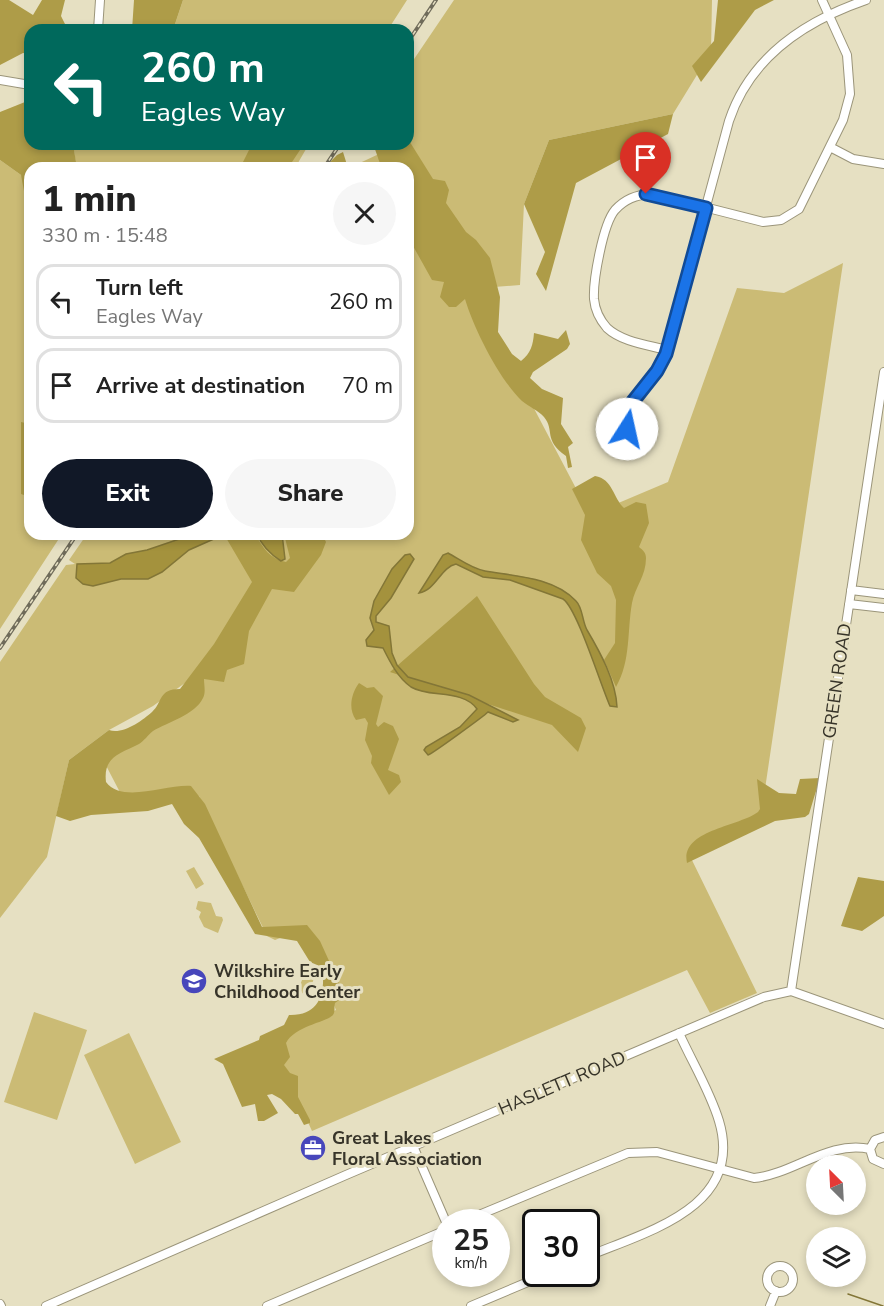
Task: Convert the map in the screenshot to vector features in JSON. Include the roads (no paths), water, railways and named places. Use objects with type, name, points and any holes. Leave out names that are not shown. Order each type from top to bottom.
[{"type":"street","points":[[98,24],[100,0]]},
{"type":"street","points":[[667,350],[621,337],[606,326],[599,316],[594,294],[607,226],[620,205],[640,195],[657,195],[763,222],[786,218],[802,205],[846,112],[851,78],[845,48],[822,0]]},
{"type":"street","points":[[623,414],[657,371],[667,350],[733,111],[747,80],[778,46],[830,16],[866,0]]},
{"type":"street","points":[[0,80],[24,84]]},
{"type":"street","points":[[830,147],[853,159],[884,164]]},
{"type":"street","name":"GREEN ROAD","points":[[791,991],[884,372]]},
{"type":"street","points":[[851,590],[884,594]]},
{"type":"street","points":[[849,604],[884,608]]},
{"type":"street","points":[[791,991],[884,1024]]},
{"type":"street","name":"HASLETT ROAD","points":[[46,1306],[64,1303],[413,1146],[764,997],[791,991]]},
{"type":"street","points":[[600,1251],[691,1210],[705,1195],[719,1169],[723,1137],[719,1119],[679,1033]]},
{"type":"street","points":[[884,1137],[875,1140],[870,1149],[873,1159],[884,1164]]},
{"type":"street","points":[[413,1146],[440,1209]]},
{"type":"street","points":[[493,1209],[628,1153],[657,1152],[739,1176],[768,1177],[835,1150],[856,1147],[870,1149]]},
{"type":"street","points":[[267,1306],[432,1236]]},
{"type":"street","points":[[471,1306],[522,1285]]},
{"type":"street","points":[[770,1306],[776,1291]]},
{"type":"waterway","points":[[848,1294],[883,1306]]},
{"type":"railway","points":[[414,33],[436,0]]},
{"type":"railway","points":[[328,162],[336,150]]},
{"type":"railway","points":[[0,648],[73,540]]},
{"type":"place","name":"Wilkshire Early Childhood Center","points":[[194,981]]},
{"type":"place","name":"Great Lakes Floral Association","points":[[313,1148]]}]
